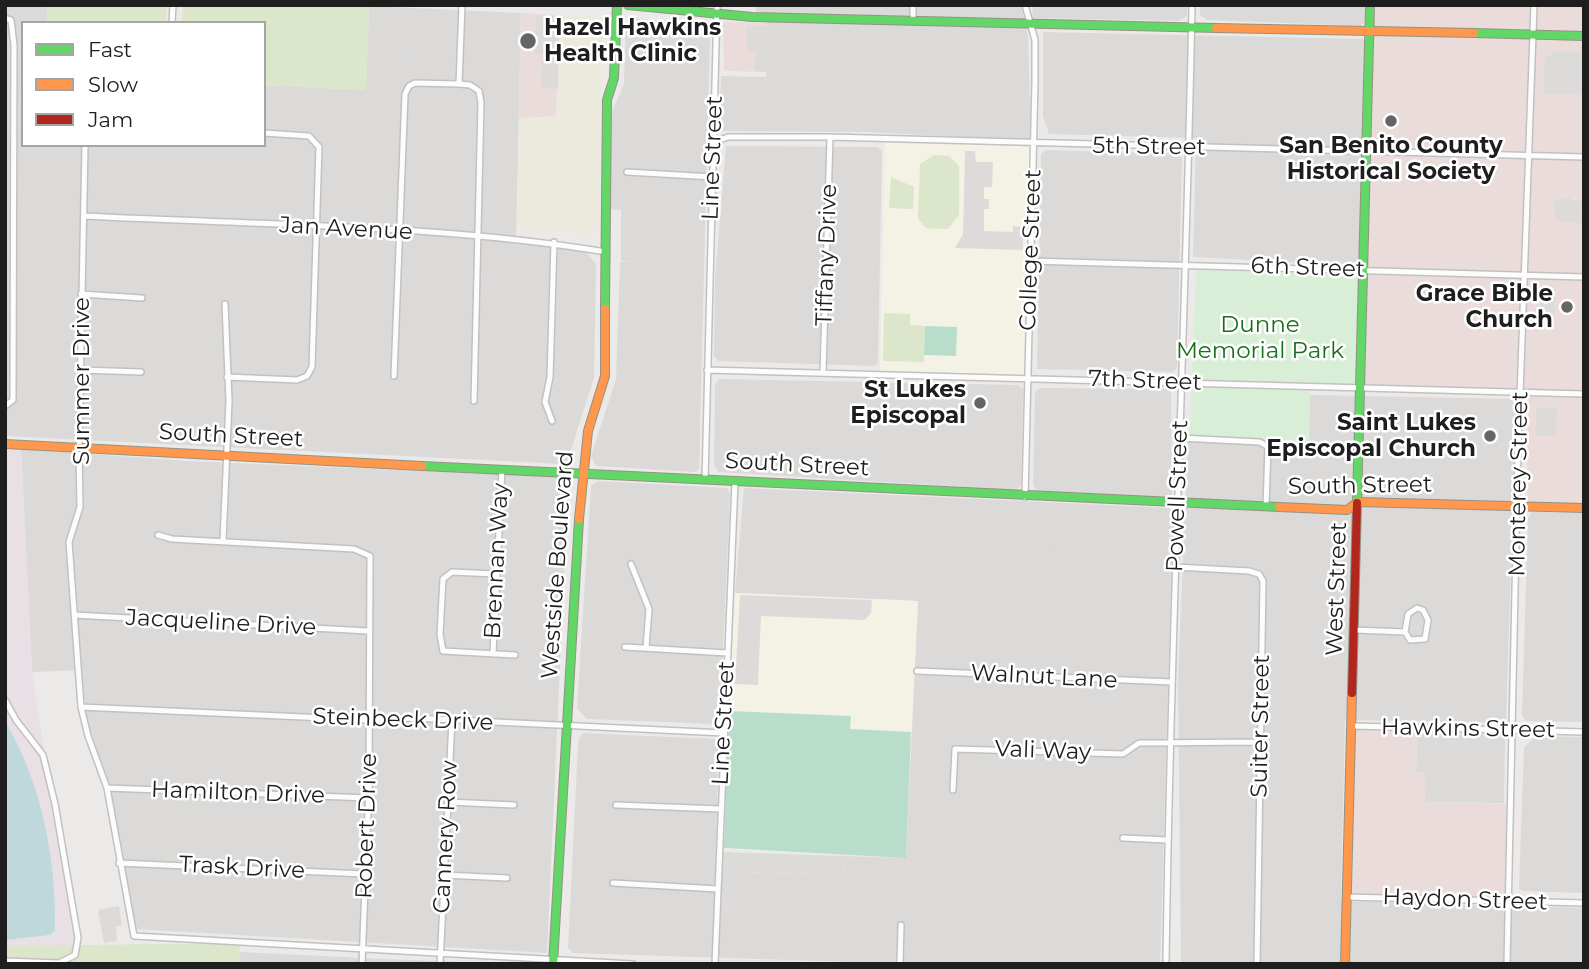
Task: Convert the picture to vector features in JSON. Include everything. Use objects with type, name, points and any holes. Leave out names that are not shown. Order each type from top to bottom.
[{"type":"street","points":[[459,84],[462,5]]},
{"type":"street","name":"Westside Boulevard","points":[[553,962],[582,472],[589,431],[605,376],[607,100],[614,78],[617,5]]},
{"type":"street","points":[[628,5],[912,21],[1584,36]]},
{"type":"street","points":[[912,21],[913,5]]},
{"type":"street","name":"College Street","points":[[1025,5],[1035,44],[1025,497]]},
{"type":"street","name":"Powell Street","points":[[1166,964],[1171,682],[1187,264],[1192,5]]},
{"type":"street","name":"West Street","points":[[1345,964],[1370,5]]},
{"type":"street","name":"Monterey Street","points":[[1507,964],[1520,393],[1534,5]]},
{"type":"street","name":"Line Street","points":[[705,480],[716,10]]},
{"type":"street","points":[[5,18],[12,22],[14,142],[13,400],[5,406]]},
{"type":"street","points":[[394,376],[405,94],[409,86],[415,83],[470,85],[479,92],[481,103],[474,401]]},
{"type":"street","points":[[227,377],[297,380],[310,372],[319,156],[316,142],[303,135],[266,133]]},
{"type":"street","name":"5th Street","points":[[714,142],[729,137],[830,137],[1584,157]]},
{"type":"street","name":"Tiffany Drive","points":[[823,373],[830,137]]},
{"type":"street","points":[[5,142],[14,142]]},
{"type":"street","name":"Summer Drive","points":[[85,147],[80,508],[69,542],[81,707],[88,736],[107,788],[134,936],[363,951]]},
{"type":"street","points":[[627,172],[713,177]]},
{"type":"street","points":[[5,194],[13,194]]},
{"type":"street","name":"Jan Avenue","points":[[85,216],[478,236],[554,242],[606,252]]},
{"type":"street","points":[[552,421],[545,402],[550,377],[554,242]]},
{"type":"street","points":[[5,247],[13,247]]},
{"type":"street","name":"6th Street","points":[[1031,261],[1584,277]]},
{"type":"street","points":[[81,294],[142,298]]},
{"type":"street","points":[[5,300],[14,300]]},
{"type":"street","points":[[158,535],[223,541],[227,455],[225,304]]},
{"type":"street","points":[[5,353],[13,353]]},
{"type":"street","points":[[81,370],[141,372]]},
{"type":"street","name":"7th Street","points":[[707,370],[1584,394]]},
{"type":"street","points":[[1180,438],[1260,442],[1268,447],[1266,506]]},
{"type":"street","name":"South Street","points":[[5,444],[1025,497],[1347,510],[1359,502],[1584,508]]},
{"type":"street","name":"Brennan Way","points":[[493,654],[502,469]]},
{"type":"street","name":"Line Street","points":[[715,964],[735,482]]},
{"type":"street","name":"Robert Drive","points":[[223,541],[350,548],[367,552],[371,558],[368,631],[369,798],[362,964]]},
{"type":"street","points":[[631,564],[649,609],[646,648]]},
{"type":"street","name":"Suiter Street","points":[[1176,567],[1248,570],[1263,578],[1256,964]]},
{"type":"street","points":[[495,574],[452,572],[443,579],[440,634],[443,651],[515,655]]},
{"type":"street","points":[[1354,630],[1405,632],[1413,641],[1425,639],[1428,620],[1423,610],[1417,608],[1409,612],[1405,632]]},
{"type":"street","name":"Jacqueline Drive","points":[[74,615],[368,631]]},
{"type":"street","points":[[625,647],[727,653]]},
{"type":"street","name":"Walnut Lane","points":[[916,671],[1171,682]]},
{"type":"street","points":[[5,700],[16,720],[43,755],[60,829],[78,938],[75,955],[66,961],[5,961]]},
{"type":"street","name":"Steinbeck Drive","points":[[81,707],[724,733]]},
{"type":"street","name":"Cannery Row","points":[[440,964],[452,720]]},
{"type":"street","name":"Hawkins Street","points":[[1353,726],[1584,732]]},
{"type":"street","points":[[1170,740],[1260,742]]},
{"type":"street","name":"Vali Way","points":[[953,790],[955,748],[1123,754],[1139,743],[1170,740]]},
{"type":"street","name":"Hamilton Drive","points":[[107,788],[369,798]]},
{"type":"street","points":[[448,802],[514,804]]},
{"type":"street","points":[[616,805],[720,809]]},
{"type":"street","points":[[1124,838],[1167,840]]},
{"type":"street","name":"Trask Drive","points":[[119,863],[364,874]]},
{"type":"street","points":[[444,875],[507,878]]},
{"type":"street","points":[[613,883],[718,889]]},
{"type":"street","name":"Haydon Street","points":[[1347,897],[1584,903]]},
{"type":"street","points":[[900,964],[901,925]]},
{"type":"street","points":[[363,951],[633,964]]},
{"type":"shaded area","points":[[5,5],[47,5],[47,21],[21,21],[21,147],[266,147],[266,85],[366,90],[369,6],[521,13],[516,244],[568,248],[587,253],[596,264],[594,378],[568,459],[562,464],[5,436]]},
{"type":"shaded area","points":[[756,5],[1021,5],[1028,36],[1031,140],[864,132],[719,131],[721,76],[766,77],[767,14],[756,11]]},
{"type":"shaded area","points":[[1033,5],[1187,5],[1187,16],[1178,21],[1032,18]]},
{"type":"shaded area","points":[[1200,5],[1364,5],[1364,22],[1360,26],[1208,20],[1200,15]]},
{"type":"shaded area","points":[[1370,5],[1584,5],[1584,504],[1526,502],[1529,393],[1360,389]]},
{"type":"shaded area","points":[[521,13],[560,15],[556,117],[519,118]]},
{"type":"shaded area","points":[[560,15],[597,15],[603,25],[597,232],[593,236],[517,227],[519,118],[556,116]]},
{"type":"shaded area","points":[[536,16],[559,16],[558,89],[541,88],[542,54],[535,54]]},
{"type":"shaded area","points":[[634,18],[706,25],[710,32],[699,469],[695,472],[596,466],[591,456],[616,379],[620,262],[631,262],[621,261],[621,210],[609,209],[610,116],[624,84],[626,22]]},
{"type":"shaded area","points":[[723,22],[767,23],[767,72],[724,71]]},
{"type":"shaded area","points":[[747,26],[767,26],[767,72],[755,71],[755,51],[747,51]]},
{"type":"shaded area","points":[[1043,32],[1364,39],[1359,266],[1193,257],[1196,138],[1049,134],[1043,116]]},
{"type":"shaded area","points":[[637,38],[658,39],[657,108],[687,109],[686,133],[639,131],[640,94],[626,93],[627,75],[644,75],[645,43],[637,42]]},
{"type":"shaded area","points":[[1328,45],[1364,46],[1363,74],[1336,73],[1336,87],[1327,87]]},
{"type":"shaded area","points":[[403,48],[447,51],[446,64],[402,62]]},
{"type":"shaded area","points":[[1553,51],[1584,52],[1584,95],[1544,94],[1545,56],[1552,56]]},
{"type":"shaded area","points":[[885,140],[1032,147],[1026,375],[880,372]]},
{"type":"shaded area","points":[[726,146],[877,147],[882,150],[878,363],[874,366],[718,361],[714,356],[715,278]]},
{"type":"shaded area","points":[[1046,150],[1179,154],[1182,158],[1177,367],[1174,372],[1037,369],[1041,154]]},
{"type":"shaded area","points":[[965,151],[975,151],[976,162],[993,162],[992,187],[984,187],[984,199],[989,199],[989,209],[984,209],[984,231],[1013,232],[1013,226],[1023,227],[1023,250],[955,248],[963,234]]},
{"type":"shaded area","points":[[1571,196],[1571,201],[1584,201],[1584,224],[1555,220],[1554,199],[1568,199]]},
{"type":"shaded area","points":[[1541,288],[1555,289],[1554,328],[1540,328]]},
{"type":"shaded area","points":[[719,379],[1018,385],[1023,389],[1021,485],[1017,490],[718,472],[714,465],[715,384]]},
{"type":"shaded area","points":[[1040,388],[1171,389],[1172,495],[1168,498],[1036,490],[1033,485],[1035,392]]},
{"type":"shaded area","points":[[1310,395],[1516,399],[1506,723],[1345,720],[1341,901],[1584,908],[1584,964],[1181,964],[1178,678],[1188,442],[1282,444],[1309,441]]},
{"type":"shaded area","points":[[1536,408],[1557,408],[1556,436],[1536,436]]},
{"type":"shaded area","points":[[5,444],[21,445],[32,672],[77,958],[5,961]]},
{"type":"shaded area","points":[[21,449],[187,461],[560,477],[568,488],[547,953],[136,929],[110,787],[86,719],[82,670],[32,672]]},
{"type":"shaded area","points":[[598,481],[727,488],[730,494],[719,718],[715,724],[587,719],[577,708],[591,486]]},
{"type":"shaded area","points":[[744,488],[1170,508],[1173,512],[1160,964],[881,963],[573,953],[568,948],[577,765],[579,738],[583,733],[715,739],[718,744],[718,772],[714,927],[720,927],[721,911],[730,910],[745,872],[843,876],[844,856],[906,858],[918,601],[735,593]]},
{"type":"shaded area","points":[[1028,505],[1049,506],[1047,602],[1026,601],[1027,572],[1008,571],[1009,556],[1027,556]]},
{"type":"shaded area","points":[[1532,512],[1584,513],[1584,722],[1526,721],[1522,715],[1528,518]]},
{"type":"shaded area","points":[[735,593],[918,601],[905,857],[722,849]]},
{"type":"shaded area","points":[[740,595],[872,600],[871,613],[865,620],[761,616],[758,685],[735,684]]},
{"type":"shaded area","points":[[1353,726],[1417,727],[1416,772],[1425,773],[1425,802],[1512,804],[1508,901],[1347,897]]},
{"type":"shaded area","points":[[1417,732],[1505,735],[1504,803],[1425,802],[1425,774],[1416,772]]},
{"type":"shaded area","points":[[1536,736],[1584,737],[1584,893],[1519,889],[1524,747]]},
{"type":"shaded area","points":[[1446,739],[1456,740],[1456,783],[1462,784],[1463,799],[1432,799],[1431,770],[1439,769],[1440,758],[1446,753]]},
{"type":"shaded area","points":[[722,852],[844,856],[843,876],[746,872],[744,899],[730,910],[721,911]]},
{"type":"shaded area","points":[[119,906],[122,926],[116,926],[117,941],[104,943],[98,910]]},
{"type":"shaded area","points":[[240,952],[385,959],[519,964],[239,964]]},
{"type":"green space","points":[[47,5],[167,5],[166,21],[47,21]]},
{"type":"green space","points":[[183,5],[369,6],[366,90],[266,85],[266,21],[182,21]]},
{"type":"green space","points":[[934,155],[949,156],[959,166],[959,215],[948,229],[926,228],[918,218],[920,164]]},
{"type":"green space","points":[[891,177],[914,187],[913,209],[889,208]]},
{"type":"green space","name":"Dunne Memorial Park","points":[[1196,270],[1359,274],[1358,385],[1310,383],[1309,441],[1190,435]]},
{"type":"green space","points":[[884,313],[910,314],[910,325],[925,326],[924,362],[883,361]]},
{"type":"green space","points":[[925,326],[957,327],[956,356],[924,355]]},
{"type":"green space","points":[[729,711],[851,716],[850,729],[911,732],[906,858],[724,848]]},
{"type":"green space","points":[[240,943],[239,964],[5,964],[5,946]]},
{"type":"water","points":[[5,721],[29,770],[44,822],[53,876],[55,930],[50,935],[5,940]]},
{"type":"traffic: fast","points":[[605,309],[607,100],[614,78],[617,5]]},
{"type":"traffic: fast","points":[[628,5],[752,17],[1216,28]]},
{"type":"traffic: fast","points":[[1357,503],[1370,5]]},
{"type":"traffic: fast","points":[[1474,33],[1584,36]]},
{"type":"traffic: fast","points":[[422,466],[1279,507]]},
{"type":"traffic: fast","points":[[553,964],[579,519]]},
{"type":"traffic: slow","points":[[1216,28],[1474,33]]},
{"type":"traffic: slow","points":[[579,519],[588,431],[605,376],[605,309]]},
{"type":"traffic: slow","points":[[5,444],[422,466]]},
{"type":"traffic: slow","points":[[1279,507],[1347,510],[1358,502],[1584,508]]},
{"type":"traffic: slow","points":[[1345,964],[1352,693]]},
{"type":"traffic: jam","points":[[1352,693],[1357,503]]},
{"type":"place","name":"Hazel Hawkins Health Clinic","points":[[528,41]]},
{"type":"place","name":"San Benito County Historical Society","points":[[1391,121]]},
{"type":"place","name":"Grace Bible Church","points":[[1567,307]]},
{"type":"place","name":"St Lukes Episcopal","points":[[980,403]]},
{"type":"place","name":"Saint Lukes Episcopal Church","points":[[1490,436]]}]
